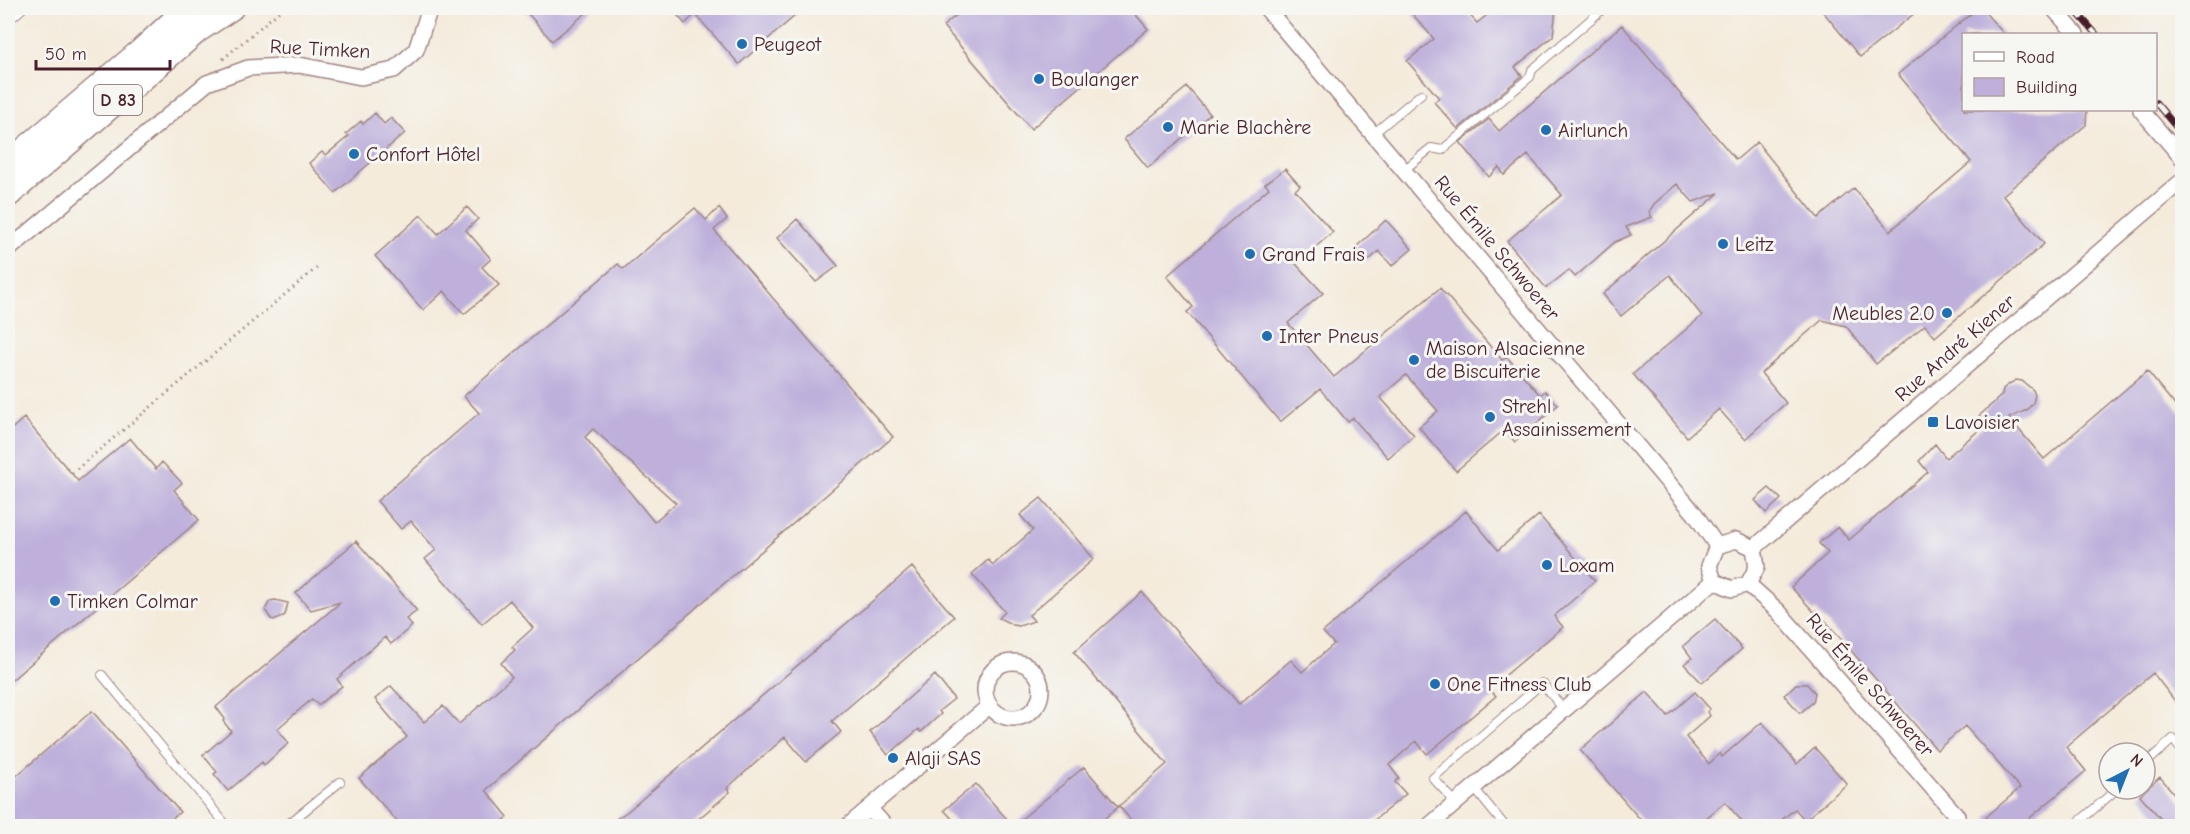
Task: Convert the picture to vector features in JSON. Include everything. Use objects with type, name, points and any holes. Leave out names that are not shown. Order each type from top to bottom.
[{"type":"main road","name":"D 83","points":[[8,164],[140,52],[188,8]]},
{"type":"main road","name":"D 83","points":[[8,195],[198,30],[231,8]]},
{"type":"street","name":"Rue Timken","points":[[8,250],[207,83],[248,68],[299,65],[361,76],[394,70],[416,50],[430,8]]},
{"type":"street","name":"Rue Émile Schwoerer","points":[[1266,8],[1695,514],[1717,546]]},
{"type":"street","points":[[2053,8],[2075,33]]},
{"type":"street","points":[[2142,111],[2182,158]]},
{"type":"street","name":"Rue André Kiener","points":[[1754,548],[2182,181]]},
{"type":"street","points":[[1736,540],[1754,548],[1757,567],[1748,584],[1732,589],[1714,581],[1709,566],[1717,546],[1736,540]]},
{"type":"street","points":[[1429,826],[1714,581]]},
{"type":"street","name":"Rue Émile Schwoerer","points":[[1748,584],[1778,611],[1961,821]]},
{"type":"street","points":[[848,826],[990,706]]},
{"type":"street","points":[[869,808],[885,826]]},
{"type":"lane","points":[[8,21],[23,8]]},
{"type":"lane","points":[[1404,170],[1431,148],[1442,150],[1530,77],[1532,70],[1604,8]]},
{"type":"lane","points":[[1373,134],[1421,94]]},
{"type":"lane","points":[[102,675],[227,826]]},
{"type":"lane","points":[[1457,803],[1433,778],[1542,683],[1565,711]]},
{"type":"lane","points":[[2157,753],[2173,739],[2182,751]]},
{"type":"lane","points":[[285,826],[340,782]]},
{"type":"lane","points":[[1474,788],[1505,826]]},
{"type":"lane","points":[[2074,826],[2103,801]]},
{"type":"path","name":"Rue Timken","points":[[207,83],[223,58],[283,8]]},
{"type":"path","points":[[72,473],[319,266]]},
{"type":"building","points":[[523,8],[592,8],[552,41]]},
{"type":"building","name":"Peugeot","points":[[671,8],[804,8],[739,64],[695,14],[685,24]]},
{"type":"building","name":"Boulanger","points":[[966,8],[1130,8],[1148,29],[1031,129],[943,26]]},
{"type":"building","points":[[1407,8],[1463,8],[1477,23],[1496,8],[1556,8],[1553,36],[1515,67],[1522,76],[1458,129],[1434,102],[1439,98],[1407,61],[1434,39]]},
{"type":"building","points":[[1820,8],[1921,8],[1860,57]]},
{"type":"building","points":[[1978,8],[1981,8],[2003,33],[1962,33],[1962,111],[2087,111],[2086,125],[2003,195],[2044,244],[1935,337],[1925,325],[1876,364],[1846,326],[1822,320],[1761,373],[1786,403],[1745,439],[1719,409],[1687,437],[1633,374],[1702,316],[1670,275],[1621,316],[1603,294],[1719,193],[1693,202],[1677,184],[1654,204],[1649,212],[1652,217],[1626,227],[1631,235],[1615,242],[1575,277],[1569,270],[1546,288],[1507,241],[1562,195],[1528,155],[1504,175],[1499,167],[1489,177],[1460,142],[1489,119],[1499,131],[1622,25],[1736,160],[1757,142],[1818,218],[1854,188],[1890,231],[1971,162],[1898,74]]},
{"type":"building","name":"Marie Blachère","points":[[1187,87],[1210,114],[1148,168],[1124,139]]},
{"type":"building","name":"Confort Hôtel","points":[[375,113],[384,124],[391,118],[405,133],[335,193],[309,163],[322,152],[326,155],[349,136],[346,134],[361,121],[363,124]]},
{"type":"building","points":[[1285,169],[1300,186],[1295,190],[1333,232],[1296,264],[1323,293],[1288,323],[1334,377],[1440,288],[1502,360],[1507,357],[1540,395],[1545,391],[1558,405],[1515,442],[1504,430],[1456,471],[1419,427],[1438,411],[1406,375],[1380,397],[1414,435],[1388,458],[1353,418],[1348,422],[1320,389],[1280,422],[1187,312],[1193,307],[1167,276],[1269,188],[1265,184]]},
{"type":"building","points":[[467,207],[478,219],[466,230],[491,259],[482,267],[499,285],[464,314],[444,291],[423,310],[375,256],[421,215],[438,234]]},
{"type":"building","points":[[695,208],[706,220],[719,208],[727,219],[714,230],[893,437],[486,790],[508,817],[497,826],[401,826],[359,778],[407,737],[375,699],[391,686],[424,722],[443,706],[459,724],[512,677],[501,663],[515,650],[512,647],[533,628],[510,600],[482,624],[425,559],[436,550],[411,521],[401,529],[377,501],[479,413],[464,396],[618,264],[623,269]],"holes":[[[593,429],[676,503],[654,522],[585,437]]]},
{"type":"building","points":[[797,219],[838,266],[816,282],[777,238]]},
{"type":"building","points":[[1386,220],[1412,249],[1392,266],[1379,251],[1368,261],[1356,247]]},
{"type":"building","points":[[2147,371],[2182,414],[2182,710],[2153,673],[2066,747],[2086,771],[2020,826],[1994,826],[1986,817],[2020,788],[1965,726],[1937,750],[1816,610],[1814,612],[1791,587],[1828,553],[1819,543],[1838,527],[1849,540],[1928,472],[1919,461],[1935,444],[1946,458],[1985,425],[1979,416],[2002,395],[2003,389],[2009,384],[2016,380],[2022,381],[2033,390],[2035,395],[2033,403],[2027,410],[2009,418],[2044,459]]},
{"type":"building","name":"Timken Colmar","points":[[24,418],[78,481],[130,438],[156,469],[162,462],[182,483],[174,490],[199,520],[8,683],[8,432]]},
{"type":"building","points":[[1769,488],[1781,499],[1766,513],[1755,500]]},
{"type":"building","points":[[1041,498],[1094,559],[1029,615],[1034,621],[1019,626],[1013,625],[999,618],[1005,612],[972,574],[988,560],[993,565],[1033,530],[1020,515]]},
{"type":"building","points":[[1466,511],[1498,550],[1539,515],[1595,581],[1554,616],[1563,627],[1489,689],[1496,696],[1427,754],[1416,741],[1389,765],[1399,778],[1395,782],[1406,794],[1367,826],[1136,826],[1119,806],[1167,764],[1074,652],[1142,592],[1239,704],[1291,660],[1302,672],[1334,644],[1323,632]]},
{"type":"building","points":[[356,541],[417,611],[406,619],[412,626],[391,644],[385,637],[337,679],[342,686],[318,705],[312,699],[277,729],[289,743],[264,765],[262,762],[228,791],[214,774],[217,772],[203,755],[231,731],[216,707],[341,602],[311,610],[296,593]]},
{"type":"building","points":[[912,567],[954,617],[832,721],[841,732],[806,762],[785,737],[727,788],[730,792],[690,826],[606,826],[628,811]]},
{"type":"building","points":[[270,601],[288,603],[285,615],[276,620],[271,619],[265,610]]},
{"type":"building","points":[[1715,619],[1742,649],[1702,683],[1684,664],[1692,658],[1683,646]]},
{"type":"building","points":[[935,675],[954,699],[939,711],[941,714],[921,732],[919,729],[888,755],[870,732]]},
{"type":"building","points":[[1796,684],[1807,684],[1815,693],[1813,702],[1800,713],[1784,695]]},
{"type":"building","points":[[1647,692],[1668,716],[1695,692],[1710,709],[1707,712],[1710,716],[1686,737],[1709,764],[1720,753],[1722,757],[1762,722],[1797,764],[1815,748],[1847,784],[1805,820],[1795,809],[1774,826],[1746,826],[1725,802],[1697,826],[1646,826],[1580,750]]},
{"type":"building","points":[[92,711],[180,812],[163,826],[8,826],[8,783]]},
{"type":"building","points":[[1084,767],[1118,807],[1096,826],[1013,826]]},
{"type":"building","points":[[2160,777],[2182,803],[2182,826],[2167,826],[2145,801],[2157,801],[2157,780]]},
{"type":"building","points":[[976,784],[1013,826],[959,826],[944,810]]},
{"type":"railway","points":[[2073,8],[2095,33]]},
{"type":"railway","points":[[2157,104],[2182,134]]},
{"type":"place","name":"Peugeot","points":[[742,44]]},
{"type":"place","name":"Boulanger","points":[[1039,79]]},
{"type":"place","name":"Marie Blachère","points":[[1168,127]]},
{"type":"place","name":"Airlunch","points":[[1546,130]]},
{"type":"place","name":"Confort Hôtel","points":[[354,154]]},
{"type":"place","name":"Leitz","points":[[1723,244]]},
{"type":"place","name":"Grand Frais","points":[[1250,254]]},
{"type":"place","name":"Meubles 2.0","points":[[1947,313]]},
{"type":"place","name":"Inter Pneus","points":[[1267,336]]},
{"type":"place","name":"Maison Alsacienne de Biscuiterie","points":[[1414,360]]},
{"type":"place","name":"Strehl Assainissement","points":[[1490,417]]},
{"type":"place","name":"Lavoisier","points":[[1933,422]]},
{"type":"place","name":"Loxam","points":[[1547,565]]},
{"type":"place","name":"Timken Colmar","points":[[55,601]]},
{"type":"place","name":"One Fitness Club","points":[[1435,684]]},
{"type":"place","name":"Alaji SAS","points":[[893,758]]}]
